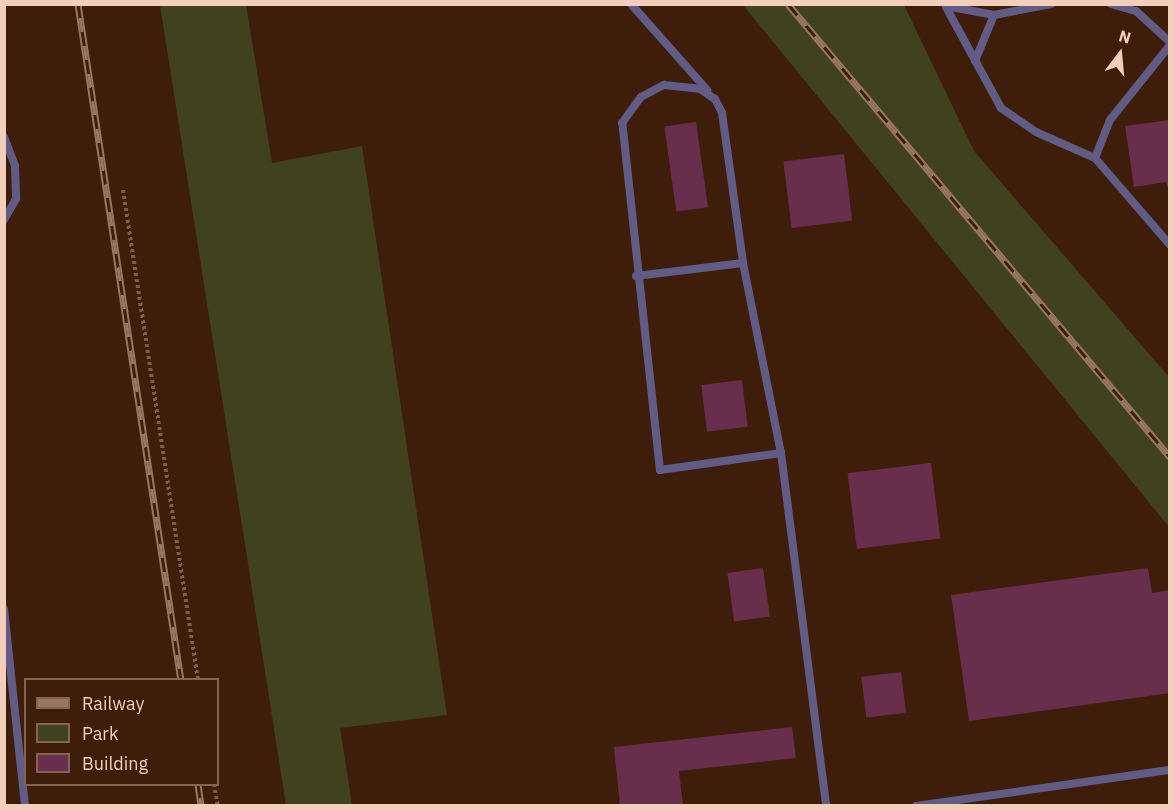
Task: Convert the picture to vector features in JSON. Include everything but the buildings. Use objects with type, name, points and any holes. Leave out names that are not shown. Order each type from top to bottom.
[{"type":"lane","points":[[631,4],[715,99],[722,112],[743,263],[781,453],[826,806]]},
{"type":"lane","points":[[946,6],[994,15],[1051,4]]},
{"type":"lane","points":[[1095,158],[1110,120],[1170,44],[1136,11],[1111,4]]},
{"type":"lane","points":[[946,6],[1001,108],[1036,132],[1095,158],[1170,245]]},
{"type":"lane","points":[[975,61],[994,15]]},
{"type":"lane","points":[[715,99],[700,89],[664,86],[641,97],[622,123],[636,276],[660,470],[781,453]]},
{"type":"lane","points":[[4,137],[15,166],[16,200],[4,220]]},
{"type":"lane","points":[[636,276],[743,263]]},
{"type":"lane","points":[[4,609],[25,806]]},
{"type":"lane","points":[[916,806],[1170,770]]},
{"type":"path","points":[[123,190],[198,678]]},
{"type":"path","points":[[214,786],[218,806]]},
{"type":"green space","points":[[160,5],[246,5],[272,163],[362,146],[447,715],[340,728],[352,805],[286,805]]},
{"type":"green space","points":[[743,5],[904,5],[974,151],[1169,377],[1169,527]]},
{"type":"railway","points":[[78,4],[181,678]]},
{"type":"railway","points":[[788,4],[1170,457]]},
{"type":"railway","points":[[198,786],[201,806]]}]
